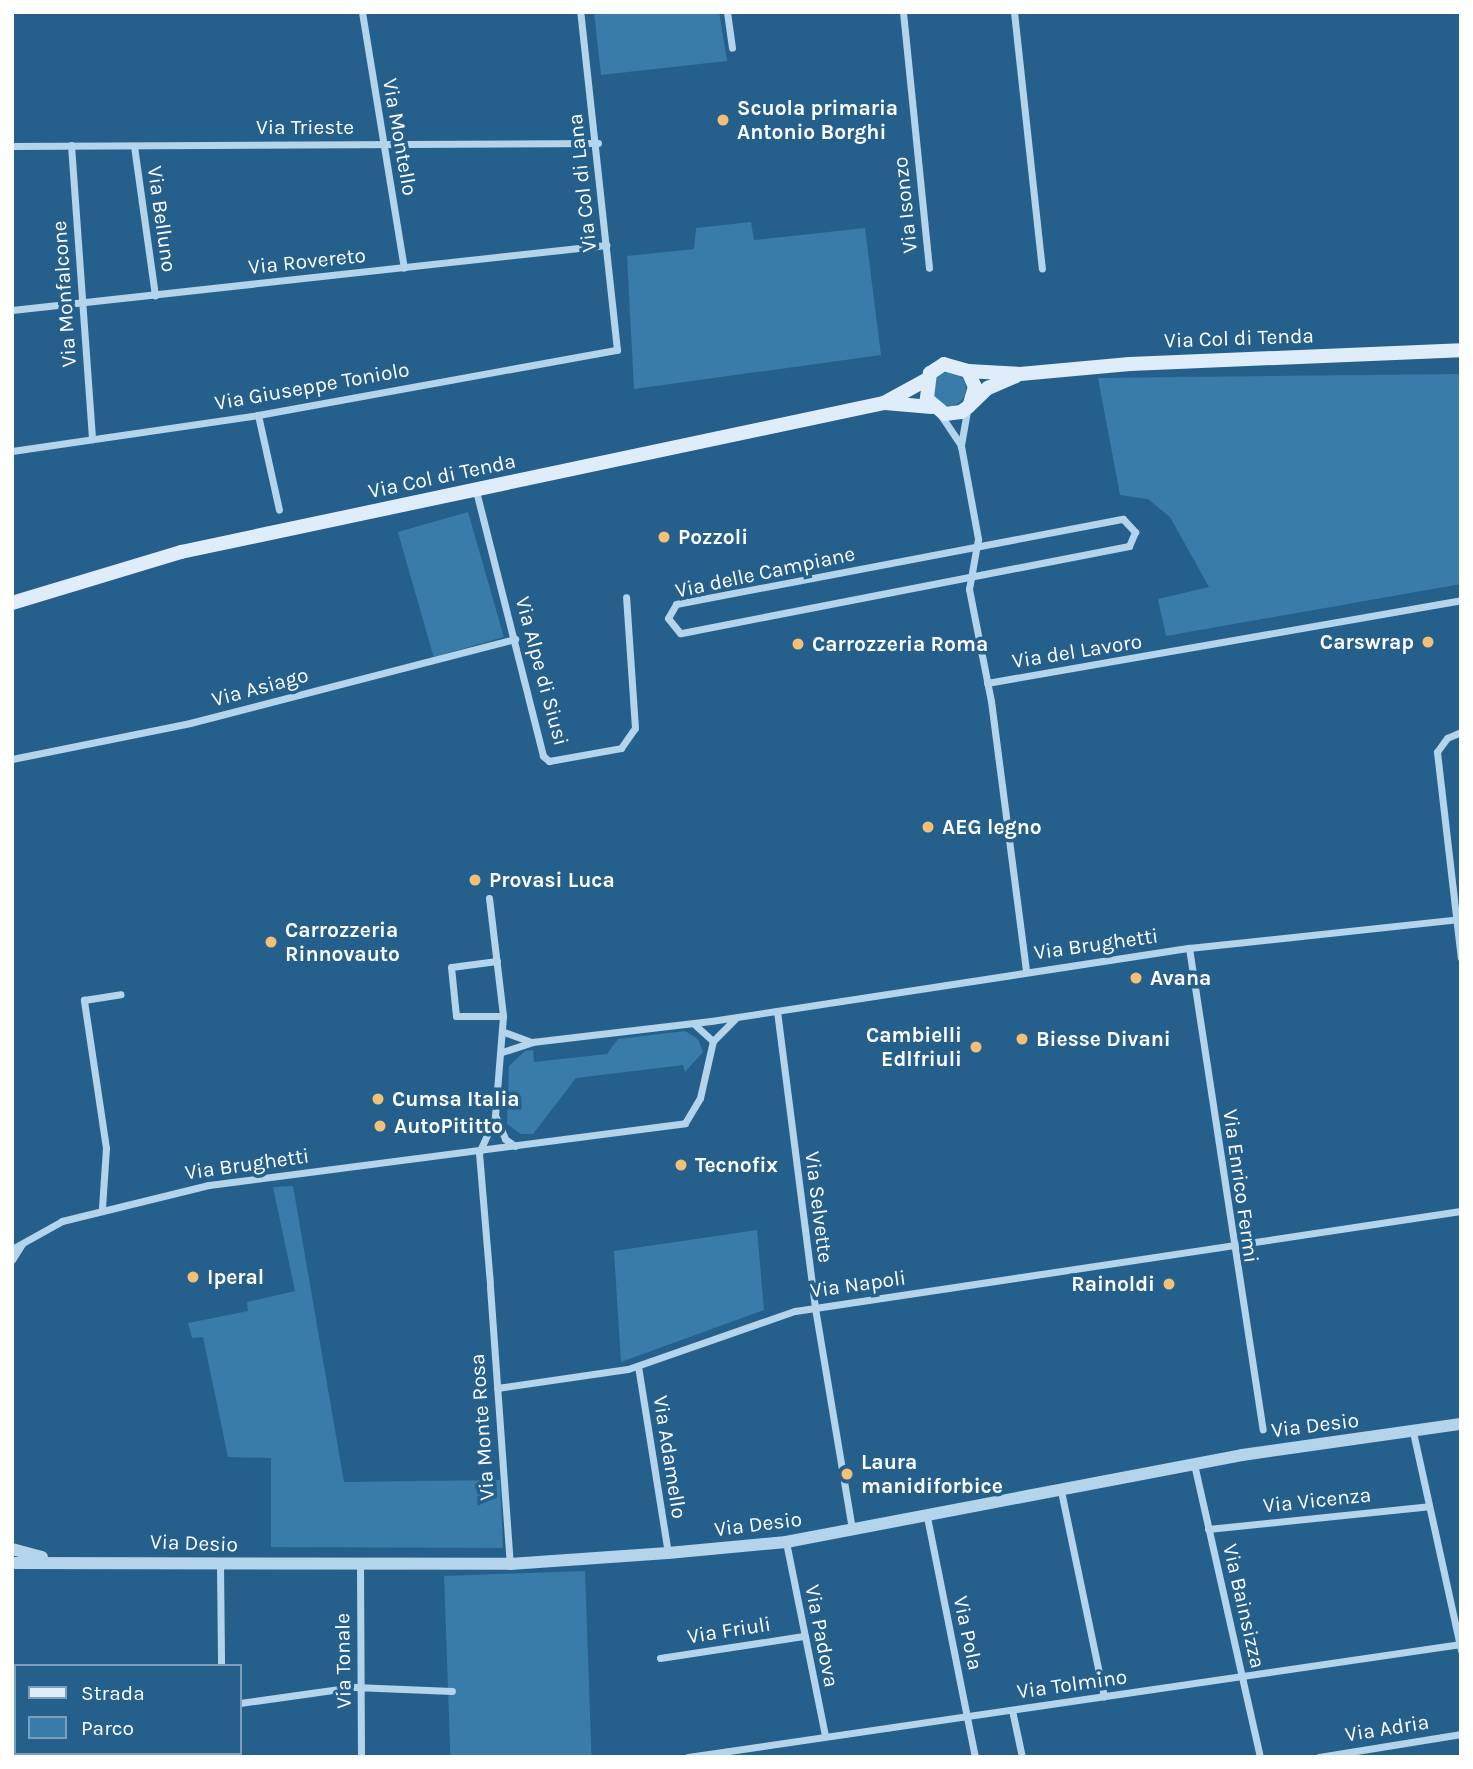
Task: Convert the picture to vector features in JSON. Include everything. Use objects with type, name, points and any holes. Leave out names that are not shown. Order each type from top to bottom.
[{"type":"main road","name":"Via Col di Tenda","points":[[12,603],[181,552],[884,403],[926,380],[944,364],[968,371],[1020,374],[1130,363],[1461,350]]},
{"type":"main road","points":[[968,371],[975,387],[969,405]]},
{"type":"main road","name":"Via Col di Tenda","points":[[884,403],[953,414],[969,405],[988,388],[1020,374]]},
{"type":"main road","points":[[926,380],[934,409]]},
{"type":"street","name":"Via Montello","points":[[362,12],[404,268]]},
{"type":"street","name":"Via Col di Lana","points":[[580,12],[597,143],[617,350]]},
{"type":"street","points":[[727,12],[732,48]]},
{"type":"street","name":"Via Isonzo","points":[[902,12],[929,268]]},
{"type":"street","points":[[1014,12],[1042,268]]},
{"type":"street","name":"Via Trieste","points":[[12,146],[597,143]]},
{"type":"street","name":"Via Monfalcone","points":[[71,145],[92,439]]},
{"type":"street","name":"Via Belluno","points":[[134,146],[155,296]]},
{"type":"street","name":"Via Rovereto","points":[[12,310],[606,245]]},
{"type":"street","name":"Via Giuseppe Toniolo","points":[[12,451],[258,415],[617,350]]},
{"type":"street","points":[[969,405],[961,446],[977,547],[968,578],[987,683]]},
{"type":"street","points":[[934,409],[961,446]]},
{"type":"street","points":[[258,415],[279,510]]},
{"type":"street","name":"Via Alpe di Siusi","points":[[476,491],[543,756],[553,761],[621,747],[635,727],[636,708],[626,597]]},
{"type":"street","name":"Via delle Campiane","points":[[1123,519],[1135,532],[1129,546],[680,632],[668,618],[676,604],[977,547],[1123,519]]},
{"type":"street","name":"Via del Lavoro","points":[[1026,972],[987,683],[1461,600]]},
{"type":"street","name":"Via Asiago","points":[[12,759],[190,723],[515,639]]},
{"type":"street","points":[[1461,732],[1447,737],[1437,752],[1461,958]]},
{"type":"street","points":[[479,1153],[495,1115],[504,1032],[489,898]]},
{"type":"street","name":"Via Brughetti","points":[[502,1052],[532,1042],[739,1017],[1189,948],[1458,919]]},
{"type":"street","name":"Via Enrico Fermi","points":[[1189,948],[1231,1246],[1263,1429]]},
{"type":"street","points":[[496,961],[451,967],[456,1016],[503,1016]]},
{"type":"street","points":[[102,1208],[106,1147],[84,1000],[121,994]]},
{"type":"street","name":"Via Selvette","points":[[777,1011],[815,1308],[853,1531]]},
{"type":"street","points":[[692,1023],[706,1029],[713,1041],[739,1017]]},
{"type":"street","name":"Via Brughetti","points":[[504,1032],[532,1042]]},
{"type":"street","name":"Via Brughetti","points":[[12,1249],[26,1238],[102,1208],[209,1185],[479,1153],[685,1123],[700,1098],[713,1041]]},
{"type":"street","points":[[495,1115],[505,1139],[515,1146]]},
{"type":"street","name":"Via Monte Rosa","points":[[479,1153],[510,1564]]},
{"type":"street","name":"Via Napoli","points":[[497,1388],[638,1366],[815,1308],[1461,1211]]},
{"type":"street","points":[[12,1260],[26,1238]]},
{"type":"street","name":"Via Adamello","points":[[638,1366],[668,1553]]},
{"type":"street","name":"Via Desio","points":[[12,1563],[50,1559],[220,1564],[510,1564],[786,1542],[1062,1491],[1194,1463],[1461,1424]]},
{"type":"street","points":[[1412,1432],[1460,1646]]},
{"type":"street","name":"Via Bainsizza","points":[[1194,1463],[1260,1757]]},
{"type":"street","points":[[1062,1491],[1104,1697]]},
{"type":"street","name":"Via Vicenza","points":[[1208,1530],[1429,1506]]},
{"type":"street","name":"Via Pola","points":[[927,1517],[975,1757]]},
{"type":"street","name":"Via Padova","points":[[786,1542],[825,1737]]},
{"type":"street","name":"Via Desio","points":[[12,1549],[50,1559]]},
{"type":"street","points":[[220,1564],[220,1664]]},
{"type":"street","name":"Via Tonale","points":[[360,1565],[361,1757]]},
{"type":"street","name":"Via Friuli","points":[[660,1658],[803,1636]]},
{"type":"street","name":"Via Tolmino","points":[[688,1757],[1460,1646]]},
{"type":"street","points":[[242,1703],[361,1690],[452,1691]]},
{"type":"street","points":[[1012,1710],[1022,1757]]},
{"type":"street","name":"Via Adria","points":[[1319,1757],[1461,1734]]},
{"type":"green space","points":[[594,12],[719,12],[727,61],[601,75]]},
{"type":"green space","points":[[751,222],[754,240],[865,228],[881,355],[634,389],[627,256],[694,249],[696,228]]},
{"type":"green space","points":[[949,372],[961,377],[966,389],[961,401],[949,406],[937,401],[932,389],[937,377]]},
{"type":"green space","points":[[1461,374],[1461,584],[1166,636],[1158,599],[1209,587],[1170,517],[1148,499],[1120,495],[1098,378]]},
{"type":"green space","points":[[468,512],[504,637],[434,657],[398,532]]},
{"type":"green space","points":[[685,1031],[698,1039],[703,1052],[685,1072],[683,1065],[576,1078],[533,1134],[521,1134],[507,1124],[509,1066],[525,1051],[533,1050],[534,1062],[607,1054],[618,1039]]},
{"type":"green space","points":[[293,1186],[344,1482],[500,1480],[503,1548],[271,1547],[271,1458],[228,1457],[203,1337],[192,1338],[188,1323],[248,1311],[247,1302],[295,1291],[273,1187]]},
{"type":"green space","points":[[757,1230],[764,1310],[621,1362],[614,1251]]},
{"type":"green space","points":[[585,1571],[591,1757],[450,1757],[444,1576]]},
{"type":"place","name":"Scuola primaria Antonio Borghi","points":[[723,120]]},
{"type":"place","name":"Pozzoli","points":[[664,537]]},
{"type":"place","name":"Carswrap","points":[[1428,642]]},
{"type":"place","name":"Carrozzeria Roma","points":[[798,644]]},
{"type":"place","name":"AEG legno","points":[[928,827]]},
{"type":"place","name":"Provasi Luca","points":[[475,880]]},
{"type":"place","name":"Carrozzeria Rinnovauto","points":[[271,942]]},
{"type":"place","name":"Avana","points":[[1136,978]]},
{"type":"place","name":"Biesse Divani","points":[[1022,1039]]},
{"type":"place","name":"Cambielli Edlfriuli","points":[[976,1047]]},
{"type":"place","name":"Cumsa Italia","points":[[378,1099]]},
{"type":"place","name":"AutoPititto","points":[[380,1126]]},
{"type":"place","name":"Tecnofix","points":[[681,1165]]},
{"type":"place","name":"Iperal","points":[[193,1277]]},
{"type":"place","name":"Rainoldi","points":[[1169,1284]]},
{"type":"place","name":"Laura manidiforbice","points":[[847,1474]]}]
